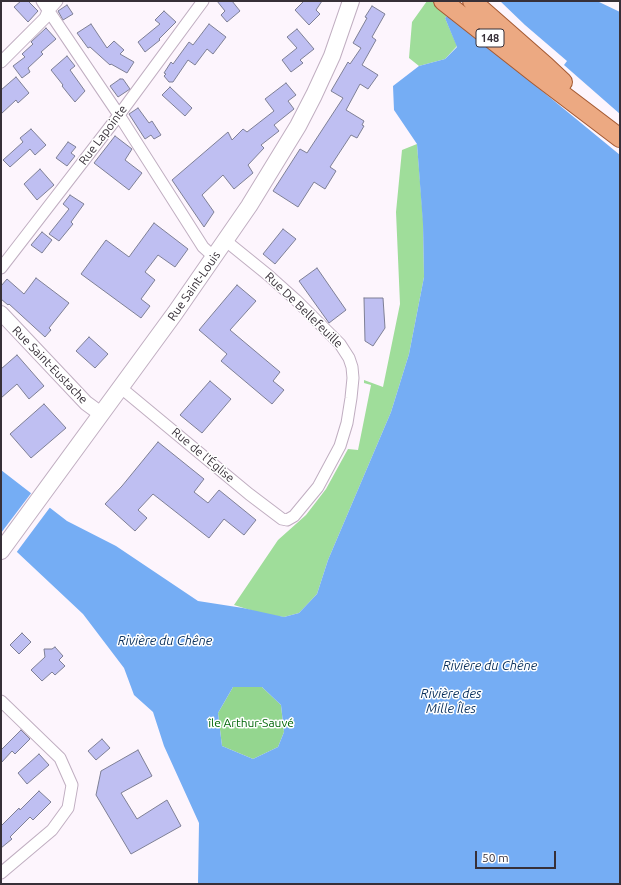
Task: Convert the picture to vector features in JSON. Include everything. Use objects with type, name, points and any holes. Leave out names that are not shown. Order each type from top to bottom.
[{"type":"main road","name":"Rue Saint-Louis","points":[[3,548],[226,241],[258,192],[305,112],[332,56],[351,1]]},
{"type":"main road","name":"148","points":[[443,1],[615,134]]},
{"type":"main road","name":"148","points":[[472,1],[546,66],[615,134]]},
{"type":"street","points":[[42,1],[119,115],[203,247],[214,257]]},
{"type":"street","points":[[1,62],[45,18],[48,11],[57,1]]},
{"type":"street","name":"Rue Lapointe","points":[[1,268],[119,115],[203,1]]},
{"type":"street","name":"Rue De Bellefeuille","points":[[226,241],[276,282],[314,318],[345,350],[352,367],[350,411],[340,446],[318,487],[294,516],[287,520]]},
{"type":"street","name":"Rue Saint-Eustache","points":[[1,313],[86,403],[100,414]]},
{"type":"street","name":"Rue de l'Église","points":[[120,387],[249,494],[282,519],[287,520]]},
{"type":"street","points":[[1,701],[60,758],[72,785],[68,808],[52,830],[1,873]]},
{"type":"green space","points":[[427,1],[460,1],[445,18],[457,46],[445,59],[419,66],[409,58],[412,22]]},
{"type":"green space","points":[[417,144],[423,219],[424,277],[409,354],[391,412],[328,560],[317,594],[299,613],[284,617],[263,614],[234,605],[278,540],[306,515],[326,489],[348,449],[358,450],[371,385],[364,383],[364,380],[383,387],[400,304],[396,212],[402,150]]},
{"type":"green space","name":"île Arthur-Sauvé","points":[[233,687],[262,687],[281,705],[284,732],[278,747],[253,759],[222,746],[218,713]]},
{"type":"water","name":"Rivière des Mille Îles","points":[[460,1],[597,1],[620,12],[620,884],[198,884],[199,823],[164,746],[153,712],[134,695],[124,668],[83,614],[1,537],[1,470],[67,521],[116,546],[198,601],[243,608],[284,617],[299,613],[317,594],[328,560],[391,412],[409,354],[424,277],[423,224],[417,144],[394,110],[393,86],[419,66],[445,59],[457,47],[445,18]],"holes":[[[233,687],[262,687],[281,705],[284,732],[278,747],[253,759],[222,746],[218,713]]]},
{"type":"pier","points":[[457,1],[500,1],[525,25],[567,61],[564,65],[620,114],[620,155],[480,40]]},
{"type":"pier","points":[[32,492],[51,506],[16,553],[1,540],[1,533]]},
{"type":"building","points":[[21,1],[28,1],[38,11],[28,22],[14,7]]},
{"type":"building","points":[[217,1],[232,1],[240,11],[227,22],[221,15],[225,11]]},
{"type":"building","points":[[304,1],[322,1],[316,10],[320,14],[309,25],[295,10]]},
{"type":"building","points":[[67,5],[73,14],[63,20],[58,11]]},
{"type":"building","points":[[372,6],[385,14],[372,37],[376,40],[362,65],[378,75],[368,89],[360,84],[346,110],[364,121],[362,125],[364,126],[357,138],[351,135],[330,167],[336,171],[325,189],[314,182],[298,207],[273,191],[300,149],[307,153],[343,98],[331,91],[348,62],[350,64],[361,48],[353,43],[367,18],[365,17]]},
{"type":"building","points":[[164,11],[176,22],[159,39],[160,40],[145,52],[138,42],[160,24],[155,20]]},
{"type":"building","points":[[91,24],[107,48],[114,41],[124,50],[120,54],[134,62],[127,73],[111,64],[110,65],[90,47],[88,48],[77,33]]},
{"type":"building","points":[[209,24],[226,37],[213,54],[207,49],[195,65],[188,60],[173,82],[169,82],[164,76],[166,74],[164,73],[171,62],[173,64],[189,42],[193,45]]},
{"type":"building","points":[[46,28],[56,39],[41,52],[43,54],[28,68],[30,72],[22,78],[13,66],[25,57],[22,54],[33,44],[31,42]]},
{"type":"building","points":[[297,29],[314,49],[300,60],[303,63],[291,72],[282,60],[297,48],[287,37]]},
{"type":"building","points":[[67,56],[75,66],[70,70],[85,91],[75,102],[51,70]]},
{"type":"building","points":[[16,77],[29,93],[18,103],[16,100],[1,114],[1,90]]},
{"type":"building","points":[[120,79],[123,79],[130,89],[118,97],[110,86]]},
{"type":"building","points":[[286,83],[296,95],[288,101],[294,109],[274,125],[279,131],[261,145],[264,148],[248,165],[253,173],[234,189],[223,175],[202,195],[214,212],[204,227],[172,180],[228,132],[232,140],[243,129],[247,132],[274,111],[265,99]]},
{"type":"building","points":[[170,87],[192,108],[185,116],[162,95]]},
{"type":"building","points":[[138,108],[149,123],[152,121],[161,135],[154,139],[151,135],[145,139],[129,114]]},
{"type":"building","points":[[31,129],[46,145],[35,155],[30,149],[10,167],[3,160],[23,142],[20,138]]},
{"type":"building","points":[[115,136],[132,149],[125,160],[142,173],[129,190],[94,163]]},
{"type":"building","points":[[68,142],[76,147],[71,153],[75,156],[67,166],[56,158]]},
{"type":"building","points":[[40,169],[54,185],[37,200],[24,184]]},
{"type":"building","points":[[70,195],[84,204],[71,222],[73,224],[59,241],[49,234],[69,209],[63,204]]},
{"type":"building","points":[[154,223],[188,249],[175,267],[158,255],[145,272],[155,280],[141,299],[150,306],[141,318],[81,274],[106,240],[129,257]]},
{"type":"building","points":[[283,229],[296,239],[275,264],[263,254]]},
{"type":"building","points":[[42,232],[52,240],[42,253],[31,245]]},
{"type":"building","points":[[317,268],[346,310],[329,323],[299,281]]},
{"type":"building","points":[[36,278],[69,303],[49,328],[51,330],[45,337],[9,304],[8,305],[1,299],[1,286],[7,279],[24,294]]},
{"type":"building","points":[[237,285],[256,301],[230,330],[280,372],[273,381],[284,390],[272,404],[221,361],[227,354],[199,330]]},
{"type":"building","points":[[364,298],[383,298],[385,328],[373,346],[365,341]]},
{"type":"building","points":[[89,337],[108,354],[95,368],[76,351]]},
{"type":"building","points":[[17,355],[44,386],[29,399],[17,384],[1,398],[1,369]]},
{"type":"building","points":[[210,381],[231,399],[202,433],[180,415]]},
{"type":"building","points":[[44,404],[66,428],[31,458],[10,434]]},
{"type":"building","points":[[158,442],[204,479],[194,492],[208,503],[219,490],[256,520],[244,535],[224,519],[209,538],[153,494],[138,510],[147,518],[135,531],[105,504],[122,486]]},
{"type":"building","points":[[22,633],[31,642],[19,654],[10,645]]},
{"type":"building","points":[[55,647],[63,656],[59,660],[65,666],[55,675],[52,672],[42,681],[31,670],[45,657],[44,649],[52,649]]},
{"type":"building","points":[[21,730],[30,739],[15,754],[12,751],[1,763],[1,750]]},
{"type":"building","points":[[102,739],[110,748],[96,760],[88,751]]},
{"type":"building","points":[[138,750],[152,776],[121,793],[137,819],[167,800],[181,826],[131,854],[96,795],[101,771]]},
{"type":"building","points":[[39,754],[49,765],[27,784],[18,773]]},
{"type":"building","points":[[39,791],[51,802],[33,820],[30,817],[10,837],[12,839],[1,848],[1,826]]},
{"type":"water label","name":"Rivière du Chêne","points":[[165,641]]},
{"type":"water label","name":"Rivière du Chêne","points":[[490,666]]}]
